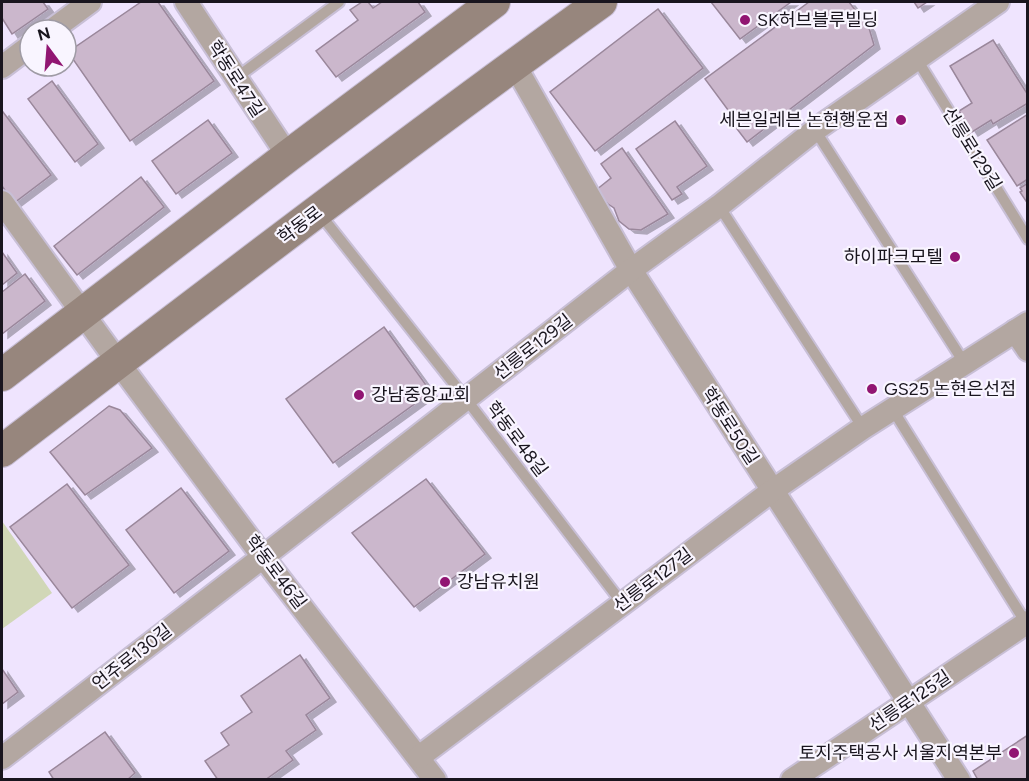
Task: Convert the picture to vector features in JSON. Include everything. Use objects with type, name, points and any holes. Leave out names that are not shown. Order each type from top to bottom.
[{"type":"main road","points":[[2,375],[494,2]]},
{"type":"main road","name":"학동로","points":[[2,451],[514,64],[601,2]]},
{"type":"street","points":[[68,18],[90,2]]},
{"type":"street","name":"학동로47길","points":[[186,2],[288,156]]},
{"type":"street","name":"선릉로129길","points":[[263,556],[815,130],[998,2]]},
{"type":"street","points":[[2,68],[18,55]]},
{"type":"street","name":"학동로50길","points":[[514,64],[631,270],[959,780]]},
{"type":"street","name":"학동로46길","points":[[3,208],[263,556],[435,780]]},
{"type":"street","name":"선릉로127길","points":[[419,757],[771,490],[863,428],[1021,327],[1028,350]]},
{"type":"street","name":"언주로130길","points":[[2,758],[263,556]]},
{"type":"street","name":"선릉로125길","points":[[792,780],[1027,623]]},
{"type":"lane","points":[[236,79],[339,2]]},
{"type":"lane","name":"선릉로129길","points":[[916,58],[1028,239]]},
{"type":"lane","points":[[815,130],[964,364]]},
{"type":"lane","points":[[719,206],[863,428]]},
{"type":"lane","name":"학동로48길","points":[[318,212],[466,399],[622,603]]},
{"type":"lane","points":[[893,410],[1027,623]]},
{"type":"green space","points":[[2,521],[52,593],[2,629]]},
{"type":"building","points":[[2,2],[43,2],[48,9],[35,18],[18,18],[18,30],[12,34],[2,18]]},
{"type":"building","points":[[141,2],[158,2],[214,81],[130,141],[78,66],[78,45]]},
{"type":"building","points":[[362,2],[368,2],[373,8],[382,2],[418,2],[425,12],[336,77],[316,51],[358,20],[350,10]]},
{"type":"building","name":"SK허브블루빌딩","points":[[711,2],[791,2],[740,39]]},
{"type":"building","points":[[809,2],[849,2],[869,28],[874,45],[747,142],[734,125],[734,118],[705,79]]},
{"type":"building","points":[[914,2],[927,2],[918,8]]},
{"type":"building","points":[[658,9],[703,68],[595,151],[550,92]]},
{"type":"building","points":[[993,40],[1028,95],[1028,103],[993,124],[991,120],[972,132],[959,111],[972,103],[950,66]]},
{"type":"building","points":[[52,81],[98,144],[75,162],[28,99]]},
{"type":"building","points":[[3,112],[51,175],[14,203],[2,186]]},
{"type":"building","points":[[1028,114],[1028,179],[1017,186],[987,140]]},
{"type":"building","points":[[208,120],[232,153],[176,194],[152,161]]},
{"type":"building","points":[[675,121],[707,166],[677,187],[682,194],[672,200],[636,149]]},
{"type":"building","points":[[622,148],[668,214],[641,230],[629,229],[619,221],[614,208],[596,190],[611,178],[601,164]]},
{"type":"building","points":[[141,177],[164,207],[77,275],[54,246]]},
{"type":"building","points":[[1028,183],[1028,204],[1020,188]]},
{"type":"building","points":[[2,252],[17,273],[2,285]]},
{"type":"building","points":[[25,274],[45,301],[2,334],[2,292]]},
{"type":"building","name":"강남중앙교회","points":[[384,327],[431,392],[333,463],[286,399]]},
{"type":"building","points":[[109,406],[120,410],[152,448],[85,495],[50,452]]},
{"type":"building","points":[[426,479],[485,554],[414,607],[352,533]]},
{"type":"building","points":[[67,484],[129,565],[72,608],[10,527]]},
{"type":"building","points":[[181,488],[229,551],[174,593],[126,530]]},
{"type":"building","points":[[300,655],[330,698],[306,715],[316,730],[286,751],[293,760],[265,780],[218,780],[205,761],[229,745],[221,733],[252,712],[241,696]]},
{"type":"building","points":[[2,669],[18,692],[2,704]]},
{"type":"building","points":[[105,732],[135,773],[127,780],[54,780],[49,772]]},
{"type":"building","name":"토지주택공사 서울지역본부","points":[[1028,735],[1028,780],[978,780],[973,771]]},
{"type":"place","name":"SK허브블루빌딩","points":[[745,20]]},
{"type":"place","name":"세븐일레븐 논현행운점","points":[[901,120]]},
{"type":"place","name":"하이파크모텔","points":[[955,257]]},
{"type":"place","name":"GS25 논현은선점","points":[[872,389]]},
{"type":"place","name":"강남중앙교회","points":[[359,395]]},
{"type":"place","name":"강남유치원","points":[[445,582]]},
{"type":"place","name":"토지주택공사 서울지역본부","points":[[1014,753]]}]
